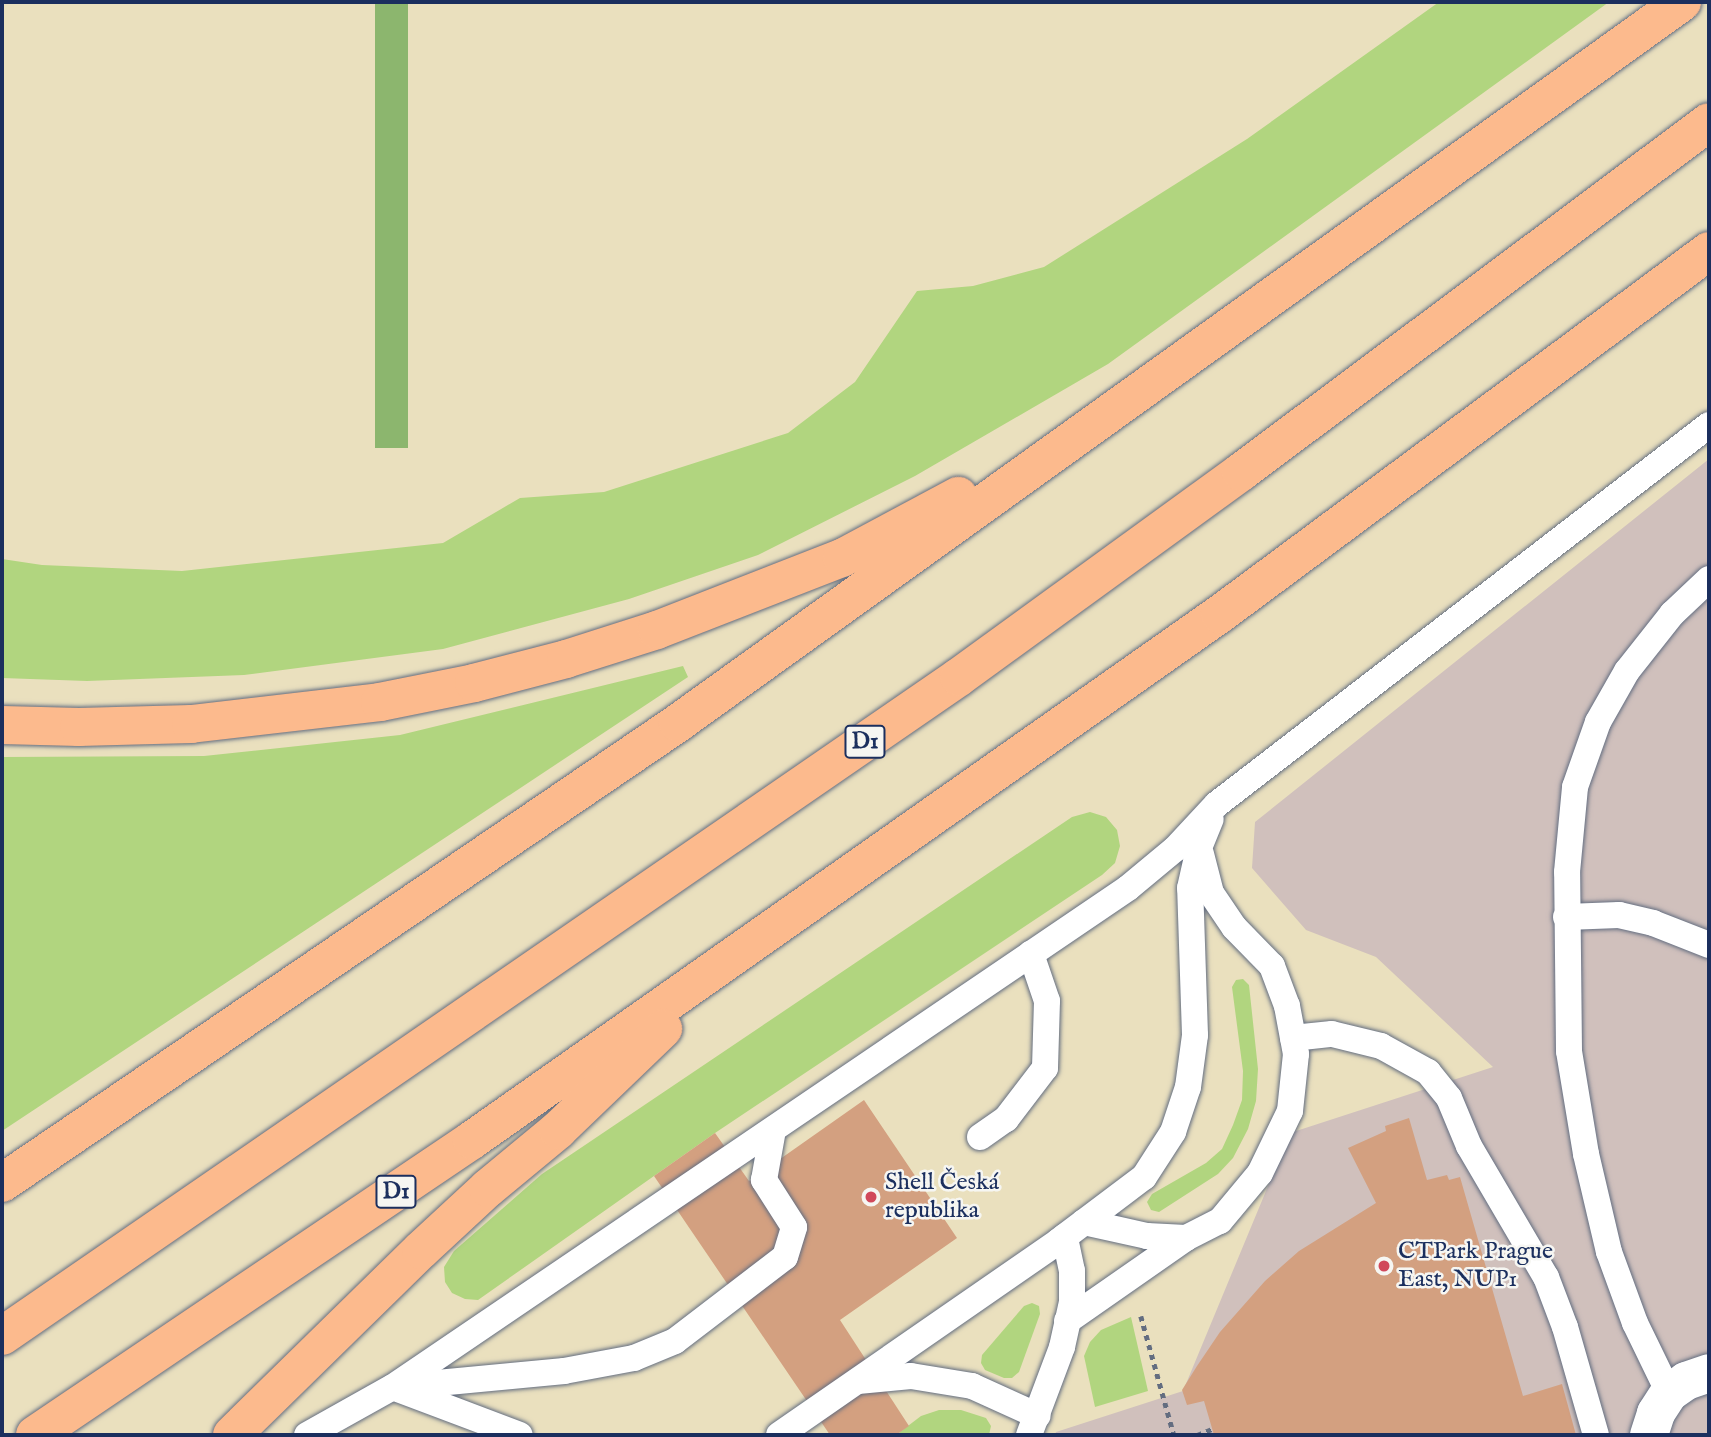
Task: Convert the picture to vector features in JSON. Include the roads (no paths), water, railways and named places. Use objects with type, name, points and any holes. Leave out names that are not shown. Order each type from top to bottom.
[{"type":"highway","points":[[2,1183],[678,723],[1089,425],[1212,342],[1682,2]]},
{"type":"highway","name":"D1","points":[[2,1336],[959,677],[1252,464],[1709,122]]},
{"type":"highway","name":"D1","points":[[35,1435],[472,1140],[1220,614],[1709,251]]},
{"type":"highway","points":[[2,724],[79,727],[191,724],[285,715],[380,702],[566,659],[657,630],[842,558],[1089,425]]},
{"type":"highway","points":[[232,1435],[421,1250],[488,1188],[558,1130],[752,942]]},
{"type":"street","points":[[1649,1435],[1656,1413],[1670,1394],[1686,1381],[1709,1373]]},
{"type":"lane","points":[[307,1435],[393,1387],[1128,888],[1175,849],[1217,804],[1709,425]]},
{"type":"lane","points":[[1670,1394],[1635,1323],[1609,1252],[1586,1154],[1569,1051],[1566,917],[1575,788],[1598,722],[1627,671],[1672,614],[1709,579]]},
{"type":"lane","points":[[779,1435],[1074,1230],[1144,1177],[1173,1132],[1188,1087],[1195,1035],[1190,888],[1199,848],[1217,804]]},
{"type":"lane","points":[[1067,1321],[1186,1238],[1220,1221],[1260,1173],[1290,1111],[1296,1054],[1287,1006],[1272,966],[1234,927],[1211,893],[1199,848]]},
{"type":"lane","points":[[1566,917],[1619,915],[1665,927],[1709,945]]},
{"type":"lane","points":[[980,1137],[1006,1119],[1045,1068],[1047,1000],[1031,954]]},
{"type":"lane","points":[[1293,1038],[1332,1034],[1381,1046],[1428,1072],[1449,1098],[1469,1146],[1546,1277],[1565,1328],[1596,1435]]},
{"type":"lane","points":[[393,1387],[564,1371],[634,1358],[675,1341],[785,1257],[794,1227],[764,1180],[773,1130]]},
{"type":"lane","points":[[1074,1230],[1186,1238]]},
{"type":"lane","points":[[856,1381],[911,1376],[972,1386],[1034,1426],[1072,1302],[1074,1230]]},
{"type":"lane","points":[[393,1387],[520,1435]]},
{"type":"place","name":"Shell Česká republika","points":[[871,1197]]},
{"type":"place","name":"CTPark Prague East, NUP1","points":[[1384,1266]]}]
